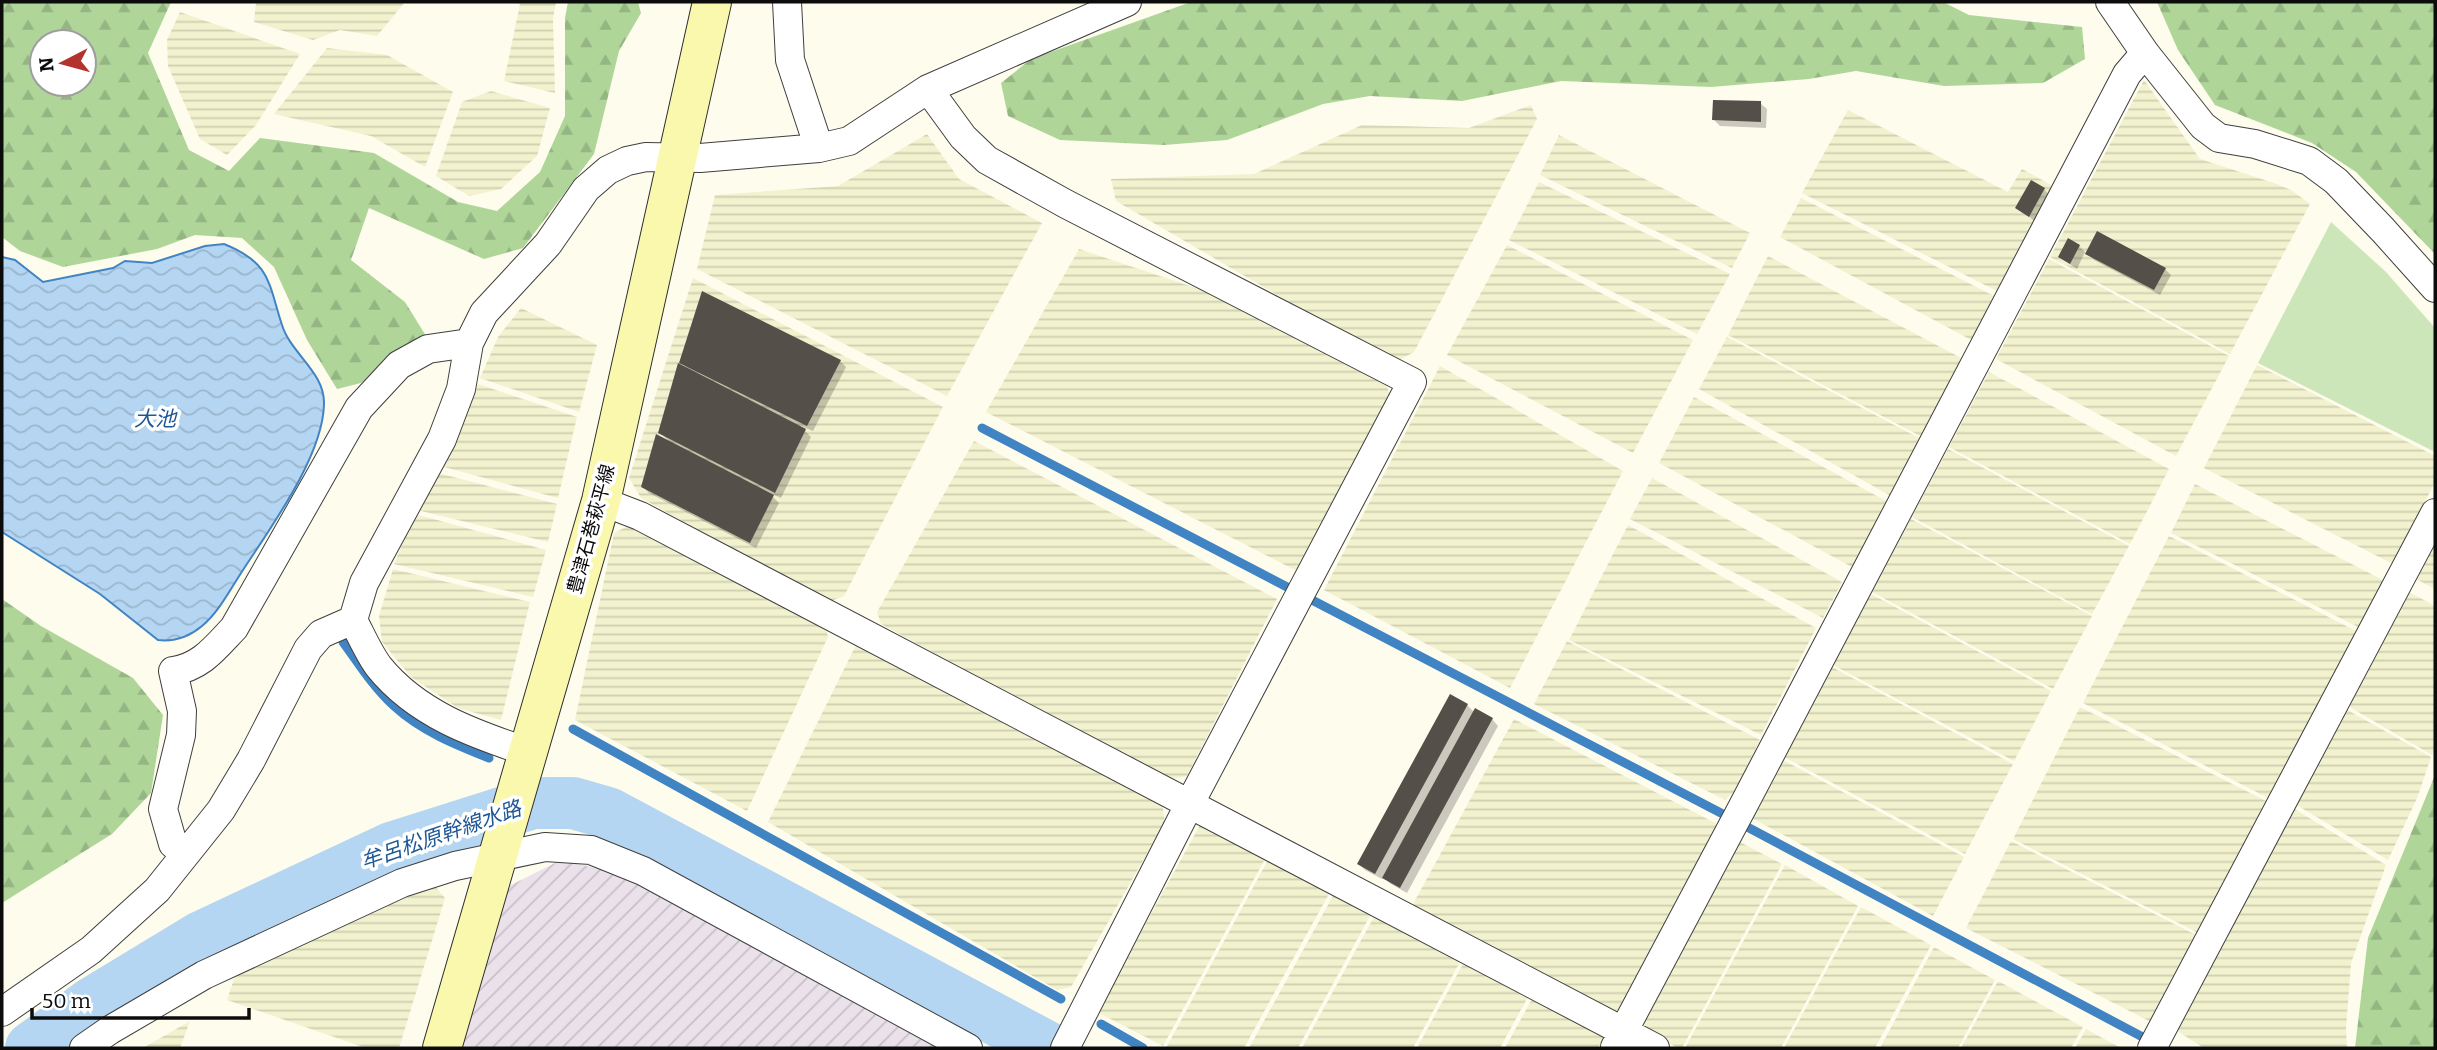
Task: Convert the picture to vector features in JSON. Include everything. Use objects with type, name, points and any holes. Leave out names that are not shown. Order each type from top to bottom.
[{"type":"main road","name":"豊津石巻萩平線","points":[[442,1048],[601,501],[712,2]]},
{"type":"street","points":[[786,2],[790,60],[819,148]]},
{"type":"street","points":[[527,757],[436,716],[402,690],[379,667],[353,620],[365,583],[442,439],[461,389],[469,343],[484,313],[548,244],[586,189],[608,170],[627,161],[646,157],[700,158],[819,148],[849,141],[928,89],[1127,2]]},
{"type":"street","points":[[2110,2],[2145,53],[2203,127],[2219,138],[2255,144],[2309,161],[2336,181],[2435,288]]},
{"type":"street","points":[[1618,1040],[1737,819],[2127,74],[2145,53]]},
{"type":"street","points":[[928,89],[963,137],[986,160],[1412,382],[1189,805],[1068,1042]]},
{"type":"street","points":[[187,852],[173,844],[163,809],[181,735],[183,711],[173,671],[189,669],[209,655],[234,628],[359,408],[399,365],[428,349],[469,343]]},
{"type":"street","points":[[601,501],[640,516],[1189,805],[1618,1040],[1655,1048]]},
{"type":"street","points":[[2155,1041],[2435,513]]},
{"type":"street","points":[[2,1013],[91,950],[158,890],[227,800],[251,760],[308,649],[321,634],[353,620]]},
{"type":"street","points":[[84,1048],[204,975],[402,883],[456,866],[501,847],[591,850],[643,871],[968,1048]]},
{"type":"shaded area","points":[[561,860],[605,870],[663,896],[948,1048],[460,1048],[505,888]]},
{"type":"green space","points":[[2,2],[171,2],[148,53],[189,150],[229,171],[260,138],[374,153],[458,202],[497,211],[540,172],[565,116],[565,18],[568,2],[638,2],[641,13],[619,51],[594,154],[523,248],[484,259],[369,208],[351,260],[405,302],[426,336],[361,383],[337,389],[307,340],[274,267],[242,238],[195,235],[157,249],[63,267],[20,251],[2,237]]},
{"type":"green space","points":[[256,2],[405,2],[377,36],[340,30],[313,40],[254,22]]},
{"type":"green space","points":[[513,2],[556,2],[553,19],[555,93],[504,81],[520,4]]},
{"type":"green space","points":[[1191,2],[1943,2],[1969,15],[2082,27],[2085,59],[2043,83],[1944,86],[1856,71],[1809,79],[1711,87],[1561,81],[1462,101],[1370,96],[1323,104],[1227,140],[1164,145],[1060,140],[1008,116],[1001,83],[1031,59]]},
{"type":"green space","points":[[2157,2],[2435,2],[2435,254],[2356,172],[2312,143],[2215,105],[2178,50]]},
{"type":"green space","points":[[180,12],[300,54],[256,125],[227,155],[200,139],[168,66],[167,40]]},
{"type":"green space","points":[[327,48],[387,55],[453,92],[425,167],[371,136],[274,114]]},
{"type":"green space","points":[[2144,80],[2200,159],[2274,183],[2291,190],[2310,204],[2230,354],[2050,257]]},
{"type":"green space","points":[[491,91],[550,108],[537,156],[501,189],[469,196],[436,176],[462,102]]},
{"type":"green space","points":[[1531,105],[1537,119],[1414,352],[1394,363],[1116,201],[1111,179],[1254,174],[1362,125],[1469,128]]},
{"type":"green space","points":[[1848,110],[2008,192],[2022,169],[2055,187],[1999,292],[1802,193]]},
{"type":"green space","points":[[927,134],[959,179],[1042,223],[947,396],[697,269],[715,195],[838,186]]},
{"type":"green space","points":[[1559,135],[1750,233],[1732,268],[1540,175]]},
{"type":"green space","points":[[1539,182],[1730,274],[1697,334],[1509,240]]},
{"type":"green space","points":[[1801,198],[1996,297],[1973,341],[1780,237]]},
{"type":"green space","points":[[2331,222],[2386,272],[2435,328],[2435,452],[2258,363]]},
{"type":"green space","points":[[1507,245],[1693,340],[1633,453],[1447,355]]},
{"type":"green space","points":[[1079,249],[1217,295],[1385,382],[1391,397],[1297,571],[986,412]]},
{"type":"green space","points":[[1768,256],[1963,359],[1922,437],[1728,335]]},
{"type":"green space","points":[[2049,259],[2229,356],[2176,456],[1996,359]]},
{"type":"green space","points":[[693,278],[943,407],[844,596],[828,602],[641,498],[629,478]]},
{"type":"green space","points":[[521,308],[597,345],[579,412],[480,378],[498,337]]},
{"type":"green space","points":[[1727,337],[1921,439],[1891,496],[1699,389]]},
{"type":"green space","points":[[2257,365],[2435,456],[2435,482],[2393,564],[2204,468]]},
{"type":"green space","points":[[1440,366],[1623,471],[1510,688],[1324,590]]},
{"type":"green space","points":[[1989,372],[2169,469],[2130,544],[1949,447]]},
{"type":"green space","points":[[478,384],[577,417],[558,498],[444,467]]},
{"type":"green space","points":[[1694,397],[1888,502],[1852,567],[1659,463]]},
{"type":"green space","points":[[974,441],[1277,599],[1187,776],[1167,780],[881,624],[877,612]]},
{"type":"green space","points":[[1948,449],[2129,546],[2092,614],[1912,517]]},
{"type":"green space","points":[[438,473],[557,504],[548,542],[417,510]]},
{"type":"green space","points":[[1652,478],[1842,582],[1823,618],[1630,519]]},
{"type":"green space","points":[[2195,484],[2385,581],[2360,628],[2171,533]]},
{"type":"green space","points":[[415,514],[546,550],[533,597],[394,564]]},
{"type":"green space","points":[[1911,519],[2092,616],[2053,689],[1872,592]]},
{"type":"green space","points":[[632,524],[826,628],[828,637],[747,811],[575,720],[614,533]]},
{"type":"green space","points":[[1628,525],[1816,628],[1761,735],[1569,640]]},
{"type":"green space","points":[[2435,532],[2435,589],[2412,577]]},
{"type":"green space","points":[[2169,536],[2358,632],[2272,800],[2083,703]]},
{"type":"green space","points":[[393,569],[530,602],[501,720],[458,708],[411,677],[382,642],[379,616]]},
{"type":"green space","points":[[2405,590],[2435,606],[2435,747],[2432,755],[2346,705]]},
{"type":"green space","points":[[1871,594],[2051,691],[2014,761],[1833,665]]},
{"type":"green space","points":[[2,599],[41,626],[133,678],[163,715],[151,793],[112,834],[2,903]]},
{"type":"green space","points":[[858,641],[1162,803],[1165,822],[1071,987],[1057,990],[768,822]]},
{"type":"green space","points":[[1567,641],[1760,740],[1735,791],[1725,800],[1534,704]]},
{"type":"green space","points":[[1832,667],[2013,764],[1965,854],[1784,757]]},
{"type":"green space","points":[[2080,707],[2270,803],[2202,935],[2013,839]]},
{"type":"green space","points":[[2344,708],[2431,757],[2418,796],[2388,860],[2295,804]]},
{"type":"green space","points":[[1514,719],[1719,825],[1624,1008],[1614,1011],[1412,906]]},
{"type":"green space","points":[[1783,760],[1964,857],[1933,916],[1752,818]]},
{"type":"green space","points":[[2435,775],[2435,1048],[2355,1048],[2368,938]]},
{"type":"green space","points":[[2293,808],[2386,865],[2351,963],[2347,1048],[2204,1048],[2177,1031]]},
{"type":"green space","points":[[1200,825],[1265,859],[1163,1046],[1097,1012]]},
{"type":"green space","points":[[1738,841],[1782,864],[1682,1048],[1678,1048],[1637,1026]]},
{"type":"green space","points":[[2011,841],[2200,937],[2155,1024],[1966,928]]},
{"type":"green space","points":[[1268,860],[1330,892],[1244,1048],[1166,1048]]},
{"type":"green space","points":[[1785,865],[1858,906],[1781,1048],[1685,1048]]},
{"type":"green space","points":[[434,885],[445,898],[399,1048],[366,1048],[227,1000],[236,973],[342,921]]},
{"type":"green space","points":[[1334,894],[1371,914],[1298,1048],[1249,1048]]},
{"type":"green space","points":[[1861,907],[1931,945],[1875,1048],[1784,1048]]},
{"type":"green space","points":[[1375,915],[1461,960],[1413,1048],[1302,1048]]},
{"type":"green space","points":[[1934,947],[1995,980],[1958,1048],[1880,1048]]},
{"type":"green space","points":[[1464,962],[1529,995],[1500,1048],[1417,1048]]},
{"type":"green space","points":[[1998,981],[2083,1027],[2071,1048],[1961,1048]]},
{"type":"green space","points":[[1533,997],[1606,1034],[1598,1048],[1505,1048]]},
{"type":"green space","points":[[190,1021],[180,1048],[143,1048]]},
{"type":"green space","points":[[2086,1029],[2121,1048],[2075,1048]]},
{"type":"water","name":"大池","points":[[224,244],[251,259],[270,285],[286,335],[319,382],[324,404],[321,424],[315,446],[294,490],[219,607],[192,633],[182,638],[158,640],[100,594],[2,532],[2,257],[15,260],[43,282],[113,268],[125,261],[152,263],[205,246]]},
{"type":"building","points":[[1713,100],[1761,101],[1761,122],[1712,120]]},
{"type":"building","points":[[2031,180],[2045,188],[2029,217],[2015,208]]},
{"type":"building","points":[[2097,231],[2166,268],[2154,290],[2085,254]]},
{"type":"building","points":[[2068,238],[2080,245],[2070,264],[2058,257]]},
{"type":"building","points":[[702,291],[841,360],[807,426],[679,363]]},
{"type":"building","points":[[678,363],[806,429],[775,493],[658,433]]},
{"type":"building","points":[[656,434],[774,495],[750,543],[641,487]]},
{"type":"building","points":[[1450,694],[1468,704],[1375,874],[1357,864]]},
{"type":"building","points":[[1475,708],[1493,718],[1400,888],[1382,878]]},
{"type":"waterway","points":[[982,428],[1719,812],[2152,1042]]},
{"type":"waterway","points":[[343,642],[380,692],[404,715],[439,736],[489,758]]},
{"type":"waterway","points":[[573,729],[1061,999]]},
{"type":"waterway","name":"牟呂松原幹線水路","points":[[31,1048],[92,1003],[201,937],[391,848],[533,803],[573,803],[608,813],[1049,1048]]},
{"type":"waterway","points":[[1101,1024],[1143,1048]]}]
